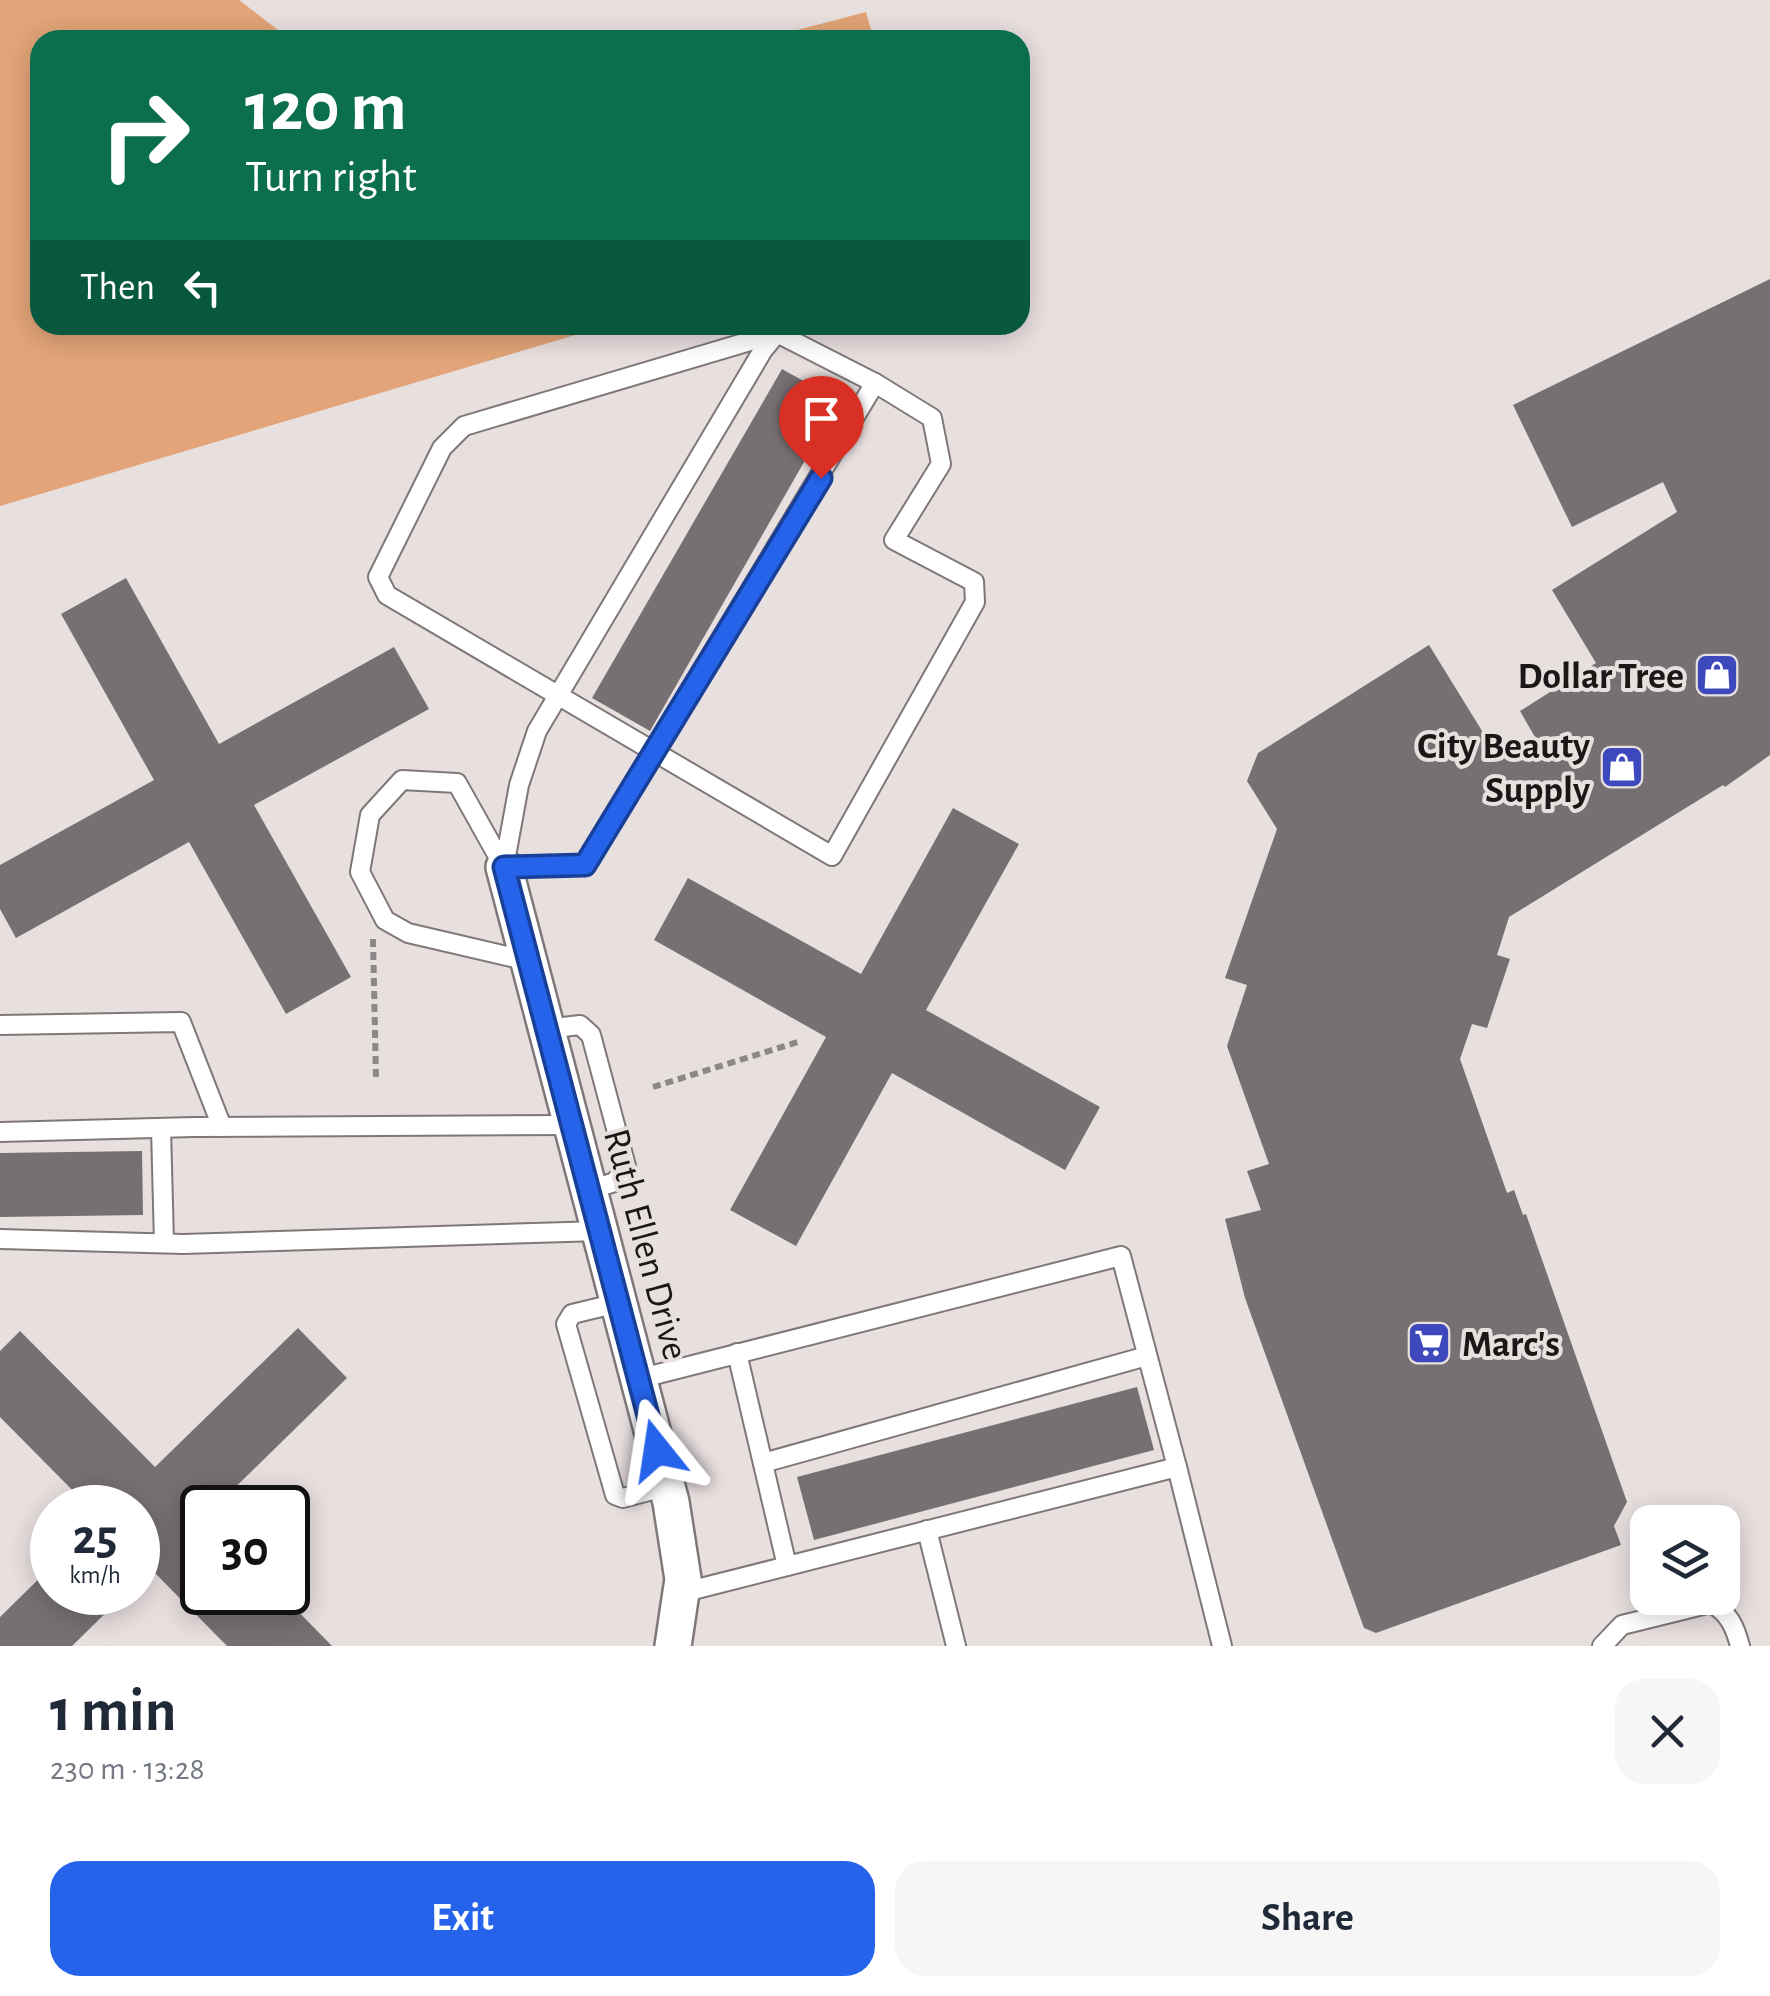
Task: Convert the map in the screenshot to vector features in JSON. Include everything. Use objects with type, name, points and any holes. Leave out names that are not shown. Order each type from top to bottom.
[{"type":"street","name":"Ruth Ellen Drive","points":[[504,867],[667,1486],[683,1580],[674,1646]]},
{"type":"lane","points":[[770,335],[464,426],[442,448],[378,577],[387,595],[832,856],[975,602],[974,582],[894,540],[941,464],[932,418],[875,383],[781,335]]},
{"type":"lane","points":[[504,867],[519,784],[537,732],[775,335]]},
{"type":"lane","points":[[504,867],[585,865],[875,383]]},
{"type":"lane","points":[[504,867],[458,783],[402,780],[370,815],[360,872],[384,920],[408,933],[528,960]]},
{"type":"lane","points":[[0,1026],[181,1022],[222,1126]]},
{"type":"lane","points":[[546,1029],[580,1025],[591,1034],[626,1166],[615,1182],[588,1190]]},
{"type":"lane","points":[[0,1132],[222,1126],[572,1125]]},
{"type":"lane","points":[[162,1128],[164,1243]]},
{"type":"lane","points":[[0,1239],[164,1243],[600,1231]]},
{"type":"lane","points":[[638,1379],[1120,1256],[1222,1646]]},
{"type":"lane","points":[[618,1303],[572,1314],[566,1324],[614,1492],[623,1498],[667,1486]]},
{"type":"lane","points":[[737,1353],[787,1566]]},
{"type":"lane","points":[[763,1463],[1147,1356]]},
{"type":"lane","points":[[681,1593],[1177,1467]]},
{"type":"lane","points":[[927,1530],[956,1646]]},
{"type":"lane","points":[[1602,1646],[1622,1625],[1711,1604],[1722,1610],[1734,1626],[1740,1646]]},
{"type":"path","points":[[373,934],[376,1078]]},
{"type":"path","points":[[653,1087],[801,1041]]},
{"type":"shaded area","points":[[0,0],[239,0],[278,30],[30,30],[30,335],[575,335],[0,506]]},
{"type":"shaded area","points":[[866,12],[871,30],[797,30]]},
{"type":"building","points":[[1770,279],[1770,755],[1725,787],[1509,917],[1497,955],[1510,959],[1487,1028],[1472,1024],[1460,1059],[1507,1193],[1514,1190],[1523,1215],[1526,1214],[1627,1502],[1614,1526],[1621,1545],[1376,1633],[1364,1628],[1245,1298],[1225,1219],[1261,1210],[1247,1171],[1269,1164],[1227,1046],[1247,985],[1225,978],[1277,829],[1247,781],[1258,753],[1429,645],[1500,760],[1535,737],[1520,711],[1596,663],[1552,590],[1677,512],[1663,482],[1572,527],[1513,405]]},
{"type":"building","points":[[782,369],[839,401],[650,731],[592,698]]},
{"type":"building","points":[[126,578],[219,744],[394,647],[429,709],[254,805],[351,977],[286,1014],[189,842],[16,938],[0,909],[0,865],[154,780],[61,614]]},
{"type":"building","points":[[953,808],[1019,844],[926,1010],[1100,1107],[1065,1170],[892,1073],[796,1246],[730,1210],[826,1037],[654,940],[688,878],[861,974]]},
{"type":"building","points":[[142,1151],[143,1215],[0,1217],[0,1153]]},
{"type":"building","points":[[298,1328],[347,1378],[238,1485],[180,1485],[180,1598],[160,1578],[160,1485],[67,1485],[0,1417],[0,1351],[20,1331],[155,1467]]},
{"type":"building","points":[[1137,1387],[1154,1450],[814,1540],[797,1477]]},
{"type":"building","points":[[30,1588],[30,1615],[104,1615],[72,1646],[0,1646],[0,1617]]},
{"type":"building","points":[[196,1615],[302,1615],[332,1646],[227,1646]]},
{"type":"place","name":"Dollar Tree","points":[[1717,675]]},
{"type":"place","name":"City Beauty Supply","points":[[1622,767]]},
{"type":"place","name":"Marc's","points":[[1429,1343]]},
{"type":"route","points":[[657,1450],[504,867],[585,865],[821,478]]}]
